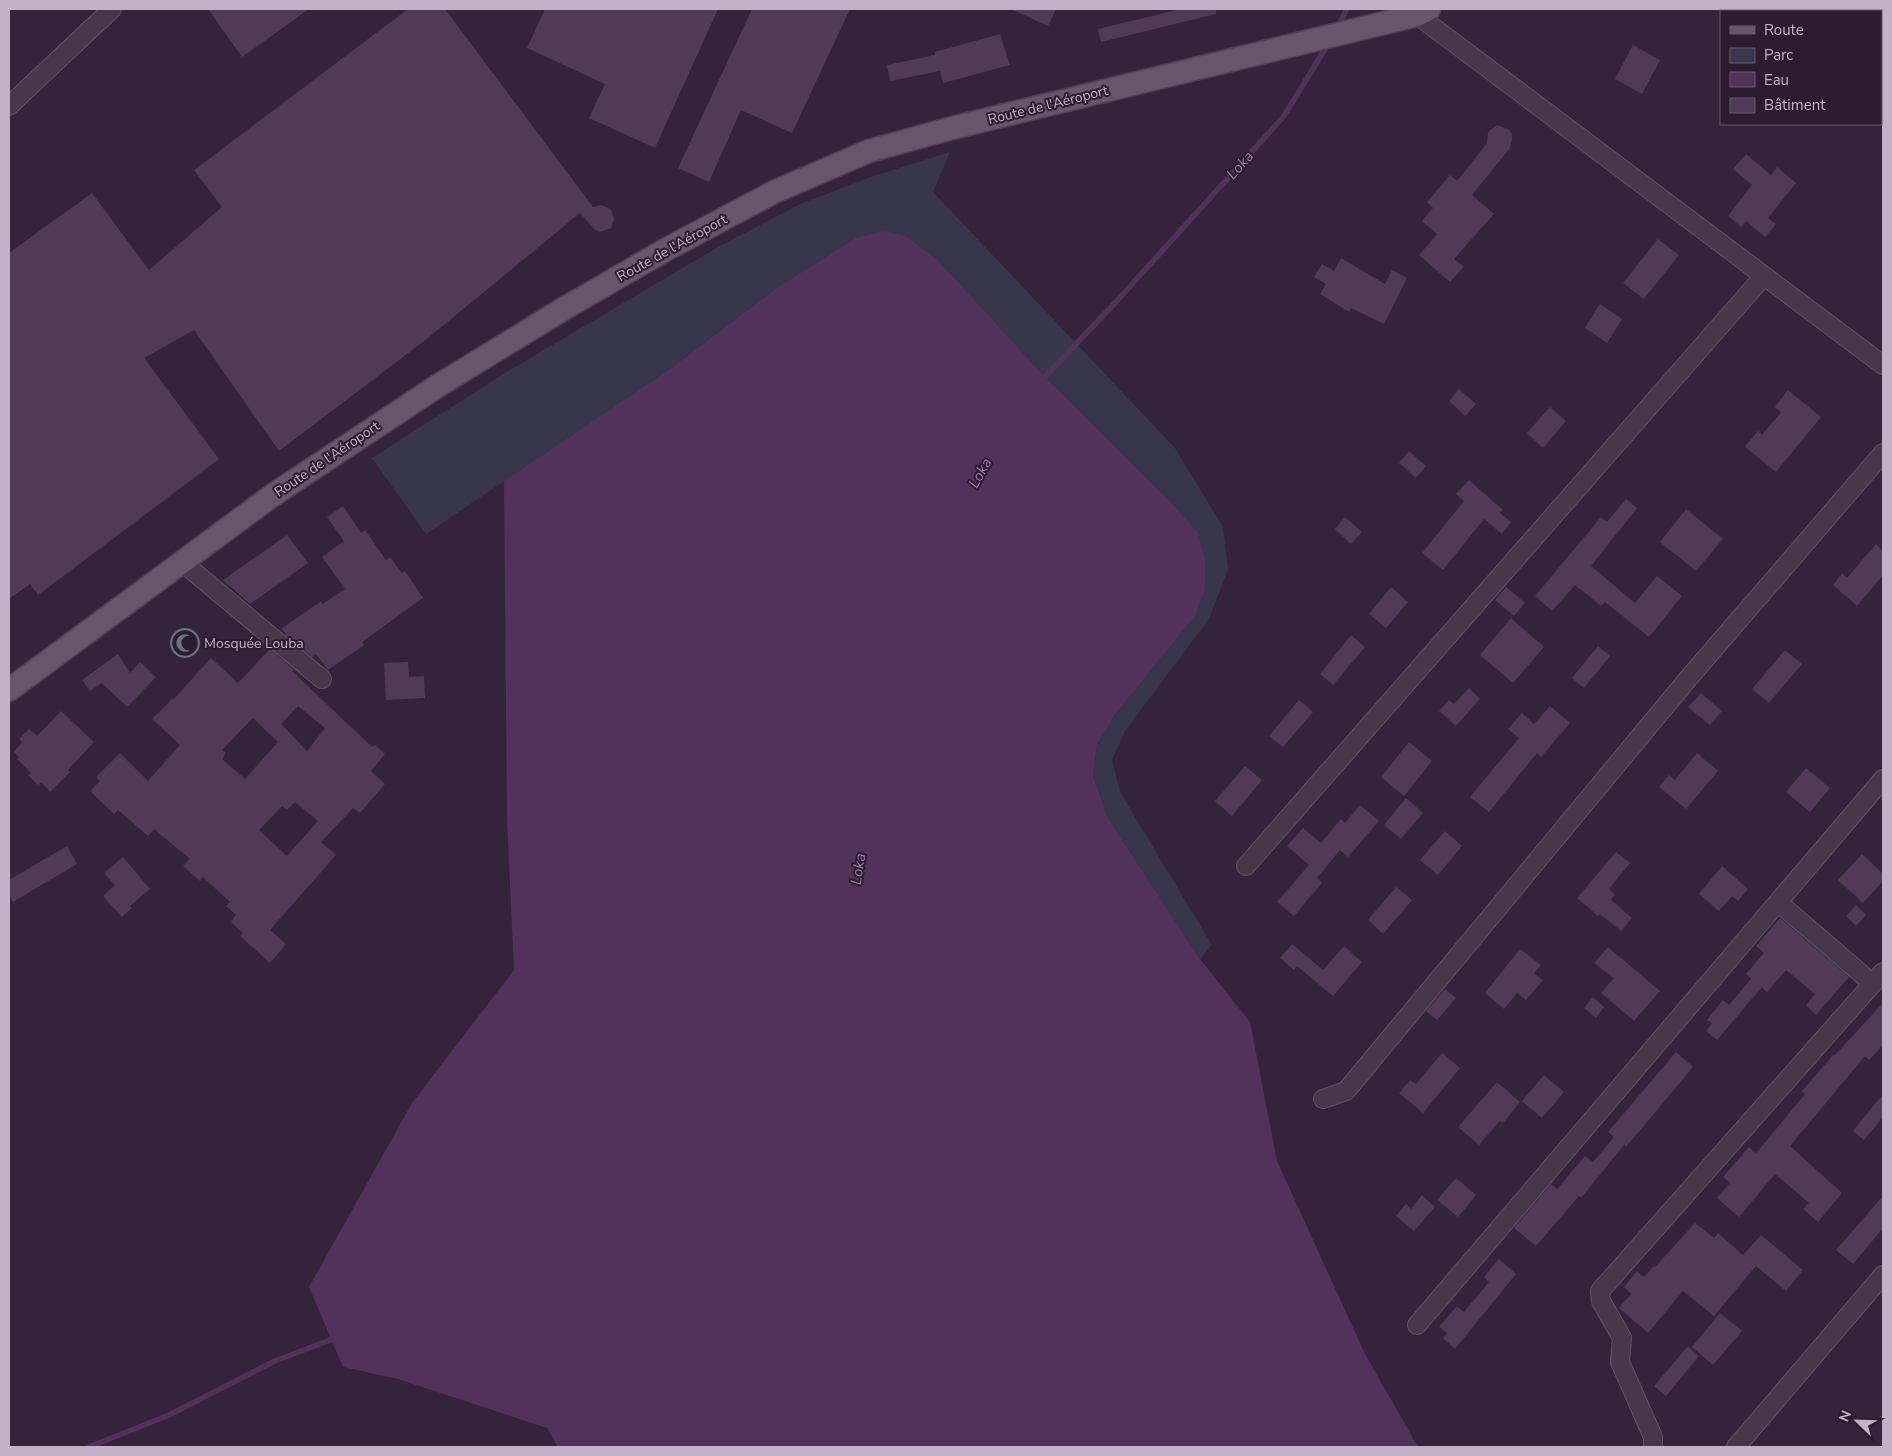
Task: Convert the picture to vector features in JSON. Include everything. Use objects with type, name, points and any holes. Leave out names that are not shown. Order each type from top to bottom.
[{"type":"main road","name":"Route de l'Aéroport","points":[[9,690],[273,495],[436,387],[599,288],[774,192],[869,151],[952,128],[1423,12]]},
{"type":"street","points":[[9,106],[112,9]]},
{"type":"street","points":[[1423,12],[1763,277],[1883,365]]},
{"type":"street","points":[[1246,866],[1763,277]]},
{"type":"street","points":[[1323,1099],[1346,1091],[1687,680],[1883,453]]},
{"type":"street","points":[[182,562],[322,679]]},
{"type":"street","points":[[1417,1326],[1883,779]]},
{"type":"street","points":[[1653,1447],[1653,1437],[1620,1362],[1622,1338],[1601,1301],[1600,1291],[1878,978],[1778,902]]},
{"type":"street","points":[[1736,1447],[1883,1275]]},
{"type":"green space","points":[[950,152],[933,192],[1175,448],[1223,527],[1228,569],[1209,619],[1125,731],[1112,760],[1120,792],[1212,945],[1200,959],[1108,818],[1093,776],[1097,745],[1114,716],[1195,616],[1168,499],[1045,377],[938,260],[906,236],[774,290],[670,369],[426,534],[372,458],[500,376],[718,247],[800,204],[871,177]]},
{"type":"water","points":[[884,231],[906,236],[938,260],[1045,377],[1168,499],[1198,533],[1205,559],[1205,589],[1195,616],[1114,716],[1097,745],[1093,776],[1108,818],[1200,959],[1250,1022],[1277,1161],[1365,1354],[1418,1447],[558,1447],[547,1428],[398,1379],[343,1367],[309,1287],[412,1103],[514,970],[507,820],[504,481],[670,369],[774,290],[856,238]]},
{"type":"building","points":[[208,9],[309,9],[242,57]]},
{"type":"building","points":[[408,9],[445,9],[593,207],[601,205],[611,209],[614,219],[611,228],[600,232],[594,229],[580,213],[428,338],[279,451],[194,330],[144,358],[219,459],[38,595],[30,584],[9,599],[9,253],[92,193],[149,270],[222,207],[194,170]]},
{"type":"building","points":[[545,9],[718,9],[655,148],[589,118],[605,84],[527,48]]},
{"type":"building","points":[[752,9],[850,9],[792,133],[741,110],[709,182],[678,168]]},
{"type":"building","points":[[1011,9],[1056,9],[1048,26]]},
{"type":"building","points":[[1181,9],[1216,9],[1216,14],[1101,42],[1098,29]]},
{"type":"building","points":[[1000,34],[1010,65],[943,83],[940,71],[890,81],[887,65],[935,55],[935,52]]},
{"type":"building","points":[[1633,45],[1660,60],[1642,94],[1615,79]]},
{"type":"building","points":[[1497,125],[1508,129],[1512,134],[1510,148],[1472,195],[1494,214],[1454,259],[1464,267],[1450,282],[1419,255],[1437,234],[1422,221],[1433,208],[1427,202],[1450,175],[1457,181],[1487,143],[1488,132]]},
{"type":"building","points":[[1746,154],[1771,175],[1777,167],[1796,183],[1768,218],[1776,224],[1765,237],[1746,221],[1741,227],[1728,216],[1752,185],[1733,169]]},
{"type":"building","points":[[1658,239],[1679,255],[1644,299],[1623,283]]},
{"type":"building","points":[[1341,258],[1385,284],[1392,270],[1407,278],[1384,324],[1351,308],[1349,312],[1320,294],[1326,284],[1314,277],[1322,264],[1334,271]]},
{"type":"building","points":[[1600,304],[1622,319],[1607,343],[1585,328]]},
{"type":"building","points":[[1459,389],[1476,404],[1465,416],[1449,401]]},
{"type":"building","points":[[1788,390],[1821,417],[1776,472],[1745,447],[1758,431],[1762,435],[1781,412],[1775,407]]},
{"type":"building","points":[[1550,407],[1566,421],[1543,448],[1527,433]]},
{"type":"building","points":[[1409,451],[1426,466],[1416,478],[1399,463]]},
{"type":"building","points":[[1469,480],[1503,510],[1500,513],[1511,522],[1502,534],[1484,519],[1443,570],[1422,553],[1464,501],[1456,494]]},
{"type":"building","points":[[1626,499],[1637,508],[1591,566],[1635,603],[1657,576],[1682,596],[1649,637],[1605,602],[1601,606],[1575,585],[1552,611],[1535,596],[1601,517],[1607,522]]},
{"type":"building","points":[[343,506],[361,533],[365,530],[386,560],[390,557],[402,573],[405,571],[423,598],[362,642],[364,645],[328,670],[316,654],[312,657],[281,629],[321,601],[323,604],[345,589],[322,557],[344,541],[327,517]]},
{"type":"building","points":[[1686,509],[1723,539],[1696,571],[1660,542]]},
{"type":"building","points":[[1345,517],[1362,532],[1351,544],[1335,529]]},
{"type":"building","points":[[287,535],[308,563],[250,604],[223,580]]},
{"type":"building","points":[[1876,544],[1883,551],[1883,575],[1857,606],[1833,585],[1842,573],[1847,578]]},
{"type":"building","points":[[1391,587],[1408,602],[1386,628],[1369,614]]},
{"type":"building","points":[[1506,587],[1525,603],[1514,616],[1495,600]]},
{"type":"building","points":[[1511,618],[1544,647],[1513,683],[1480,655]]},
{"type":"building","points":[[1351,635],[1365,647],[1333,685],[1320,674]]},
{"type":"building","points":[[1598,646],[1610,656],[1584,688],[1572,678]]},
{"type":"building","points":[[270,649],[372,747],[375,745],[385,754],[371,771],[385,784],[360,813],[353,808],[321,842],[336,855],[270,930],[286,944],[270,963],[240,936],[243,933],[231,922],[236,915],[226,906],[230,902],[203,877],[200,881],[183,866],[190,859],[154,829],[148,836],[118,810],[114,814],[90,791],[100,781],[96,777],[120,753],[148,781],[180,745],[152,719],[173,700],[211,658],[238,683]],"holes":[[[298,706],[325,728],[307,751],[281,724]],[[253,718],[278,742],[245,779],[222,759],[226,753],[222,750]],[[295,802],[318,821],[287,856],[259,830],[282,806],[287,810]]]},
{"type":"building","points":[[1785,650],[1802,664],[1769,703],[1752,689]]},
{"type":"building","points":[[118,654],[130,673],[140,662],[156,677],[127,707],[102,683],[90,691],[82,680]]},
{"type":"building","points":[[408,662],[409,677],[424,676],[425,698],[386,700],[384,663]]},
{"type":"building","points":[[1469,688],[1480,699],[1456,726],[1439,711],[1449,700],[1454,704]]},
{"type":"building","points":[[1701,693],[1722,711],[1710,725],[1688,707]]},
{"type":"building","points":[[1299,700],[1313,712],[1283,747],[1269,736]]},
{"type":"building","points":[[1550,706],[1570,723],[1541,757],[1537,753],[1489,812],[1470,797],[1519,738],[1508,729],[1522,713],[1534,724]]},
{"type":"building","points":[[61,711],[94,742],[68,770],[70,772],[50,792],[41,782],[38,785],[28,775],[31,773],[17,759],[19,757],[14,752],[22,742],[19,739],[29,729],[37,736]]},
{"type":"building","points":[[1409,742],[1432,761],[1404,796],[1381,777]]},
{"type":"building","points":[[1697,753],[1718,771],[1686,809],[1659,787],[1669,775],[1675,780]]},
{"type":"building","points":[[1245,766],[1262,780],[1232,816],[1215,801]]},
{"type":"building","points":[[1806,768],[1830,788],[1810,812],[1786,792]]},
{"type":"building","points":[[1406,798],[1423,813],[1401,839],[1384,825]]},
{"type":"building","points":[[1360,805],[1379,821],[1348,857],[1340,850],[1317,878],[1322,883],[1294,916],[1277,902],[1309,865],[1287,846],[1303,828],[1321,843],[1341,819],[1345,823]]},
{"type":"building","points":[[1445,831],[1462,846],[1438,875],[1420,860]]},
{"type":"building","points":[[67,846],[77,864],[13,902],[9,895],[9,880]]},
{"type":"building","points":[[1616,852],[1630,863],[1609,889],[1615,895],[1611,900],[1632,918],[1621,931],[1600,914],[1598,916],[1577,898]]},
{"type":"building","points":[[1862,854],[1883,874],[1883,881],[1863,903],[1838,880]]},
{"type":"building","points":[[123,857],[150,889],[130,906],[132,908],[122,917],[103,896],[115,885],[104,873]]},
{"type":"building","points":[[1722,866],[1748,889],[1738,901],[1732,896],[1719,911],[1699,894]]},
{"type":"building","points":[[1396,887],[1412,900],[1383,934],[1368,920]]},
{"type":"building","points":[[1856,905],[1866,915],[1856,926],[1846,916]]},
{"type":"building","points":[[1780,918],[1849,977],[1816,1015],[1806,1005],[1815,994],[1786,970],[1767,992],[1762,987],[1717,1040],[1706,1031],[1712,1023],[1707,1020],[1723,1000],[1729,1005],[1751,979],[1746,974],[1764,953],[1756,946]]},
{"type":"building","points":[[1292,944],[1323,970],[1344,946],[1362,962],[1333,996],[1297,966],[1294,970],[1280,958]]},
{"type":"building","points":[[1608,947],[1660,991],[1634,1021],[1601,993],[1614,978],[1594,963]]},
{"type":"building","points":[[1520,949],[1541,965],[1534,973],[1543,980],[1526,1000],[1517,993],[1504,1009],[1485,993]]},
{"type":"building","points":[[1445,989],[1456,998],[1437,1020],[1426,1011]]},
{"type":"building","points":[[1593,997],[1604,1007],[1596,1018],[1584,1008]]},
{"type":"building","points":[[1883,1003],[1883,1045],[1869,1060],[1865,1056],[1790,1146],[1842,1193],[1818,1222],[1803,1209],[1809,1203],[1775,1174],[1739,1217],[1717,1198],[1730,1183],[1723,1177],[1749,1147],[1756,1153],[1758,1151],[1805,1094],[1802,1091],[1833,1055]]},
{"type":"building","points":[[1676,1052],[1693,1067],[1626,1147],[1624,1145],[1581,1198],[1579,1196],[1536,1246],[1514,1228],[1551,1184],[1557,1189],[1585,1156],[1593,1162],[1614,1137],[1608,1132]]},
{"type":"building","points":[[1442,1053],[1460,1068],[1423,1113],[1399,1093],[1410,1080],[1416,1084]]},
{"type":"building","points":[[1544,1075],[1564,1092],[1542,1118],[1522,1101]]},
{"type":"building","points":[[1497,1082],[1520,1102],[1503,1123],[1500,1121],[1479,1145],[1458,1127]]},
{"type":"building","points":[[1883,1094],[1883,1117],[1864,1140],[1853,1131]]},
{"type":"building","points":[[1456,1178],[1476,1195],[1458,1217],[1437,1200]]},
{"type":"building","points":[[1422,1195],[1435,1207],[1414,1231],[1396,1216],[1406,1204],[1411,1209]]},
{"type":"building","points":[[1883,1196],[1883,1228],[1853,1264],[1836,1250]]},
{"type":"building","points":[[1695,1223],[1714,1238],[1718,1233],[1743,1255],[1761,1235],[1803,1270],[1786,1291],[1756,1266],[1714,1316],[1683,1291],[1648,1333],[1619,1308],[1631,1294],[1624,1287],[1637,1271],[1644,1277]]},
{"type":"building","points":[[1499,1259],[1516,1274],[1455,1349],[1443,1338],[1447,1333],[1439,1327],[1457,1306],[1464,1312],[1489,1282],[1484,1277]]},
{"type":"building","points":[[1720,1313],[1742,1331],[1713,1365],[1692,1347]]},
{"type":"building","points":[[1688,1346],[1699,1356],[1666,1396],[1654,1386]]},
{"type":"waterway","name":"Loka","points":[[1337,28],[1347,9]]},
{"type":"waterway","name":"Loka","points":[[1039,383],[1115,303],[1284,116],[1328,44]]},
{"type":"waterway","points":[[89,1447],[169,1415],[275,1361],[338,1337]]},
{"type":"place","name":"Mosquée Louba","points":[[185,643]]}]
